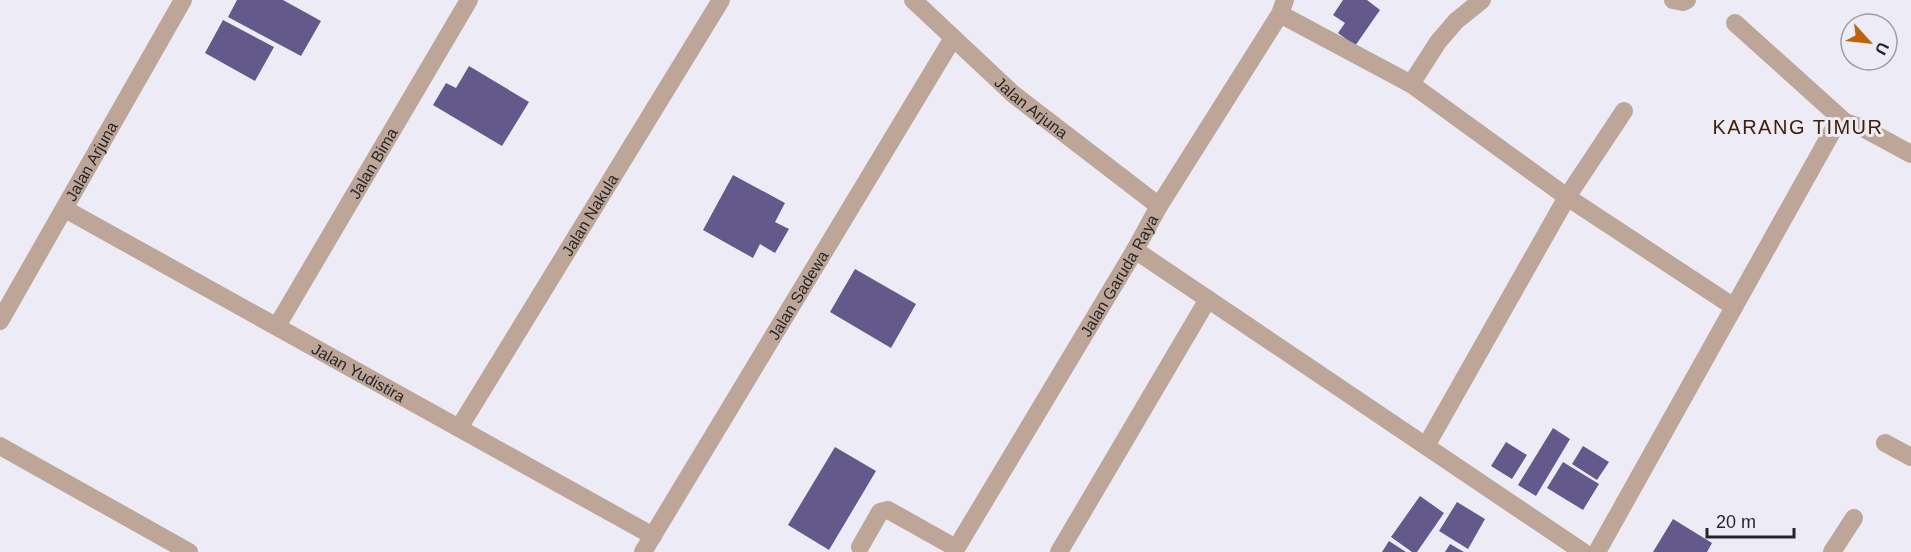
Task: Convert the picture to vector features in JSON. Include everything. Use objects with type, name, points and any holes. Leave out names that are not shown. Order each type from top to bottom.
[{"type":"street","name":"Jalan Arjuna","points":[[0,321],[183,0]]},
{"type":"street","name":"Jalan Bima","points":[[277,326],[469,0]]},
{"type":"street","name":"Jalan Nakula","points":[[459,428],[722,0]]},
{"type":"street","name":"Jalan Arjuna","points":[[913,0],[1013,94],[1159,206]]},
{"type":"street","points":[[1411,84],[1438,42],[1456,21],[1482,0]]},
{"type":"street","points":[[1283,7],[1411,84],[1567,197],[1734,307]]},
{"type":"street","name":"Jalan Garuda Raya","points":[[955,550],[1136,250],[1159,206],[1283,7]]},
{"type":"street","points":[[1736,23],[1845,122],[1863,128],[1911,154]]},
{"type":"street","name":"Jalan Sadewa","points":[[643,552],[953,38]]},
{"type":"street","points":[[1426,446],[1567,197],[1624,111]]},
{"type":"street","points":[[1597,552],[1833,130],[1845,122]]},
{"type":"street","name":"Jalan Yudistira","points":[[65,209],[653,536]]},
{"type":"street","points":[[1136,250],[1582,552]]},
{"type":"street","points":[[1059,552],[1208,299]]},
{"type":"street","points":[[1886,443],[1911,457]]},
{"type":"street","points":[[0,446],[189,552]]},
{"type":"street","points":[[860,547],[880,512],[888,510],[955,550]]},
{"type":"street","points":[[1832,552],[1854,518]]},
{"type":"building","points":[[237,0],[283,0],[321,21],[301,56],[228,17]]},
{"type":"building","points":[[1343,0],[1367,0],[1380,10],[1355,46],[1338,33],[1345,23],[1333,15]]},
{"type":"building","points":[[223,20],[274,47],[255,81],[205,53]]},
{"type":"building","points":[[469,66],[529,102],[502,146],[433,105],[446,83],[456,88]]},
{"type":"building","points":[[733,175],[785,203],[775,222],[789,229],[775,253],[760,244],[753,258],[703,230]]},
{"type":"building","points":[[855,269],[916,304],[891,348],[830,312]]},
{"type":"building","points":[[1553,428],[1570,439],[1536,496],[1518,485]]},
{"type":"building","points":[[1506,442],[1527,455],[1512,479],[1491,466]]},
{"type":"building","points":[[1583,446],[1609,462],[1597,480],[1572,464]]},
{"type":"building","points":[[835,447],[876,471],[829,550],[788,525]]},
{"type":"building","points":[[1563,462],[1599,484],[1583,510],[1547,488]]},
{"type":"building","points":[[1420,496],[1444,513],[1417,552],[1412,552],[1391,537]]},
{"type":"building","points":[[1457,502],[1485,519],[1468,549],[1439,531]]},
{"type":"building","points":[[1673,519],[1712,543],[1707,552],[1653,552]]},
{"type":"building","points":[[1389,541],[1406,552],[1382,552]]},
{"type":"building","points":[[1450,544],[1464,552],[1445,552]]},
{"type":"district","name":"KARANG TIMUR","points":[[1798,127]]}]
